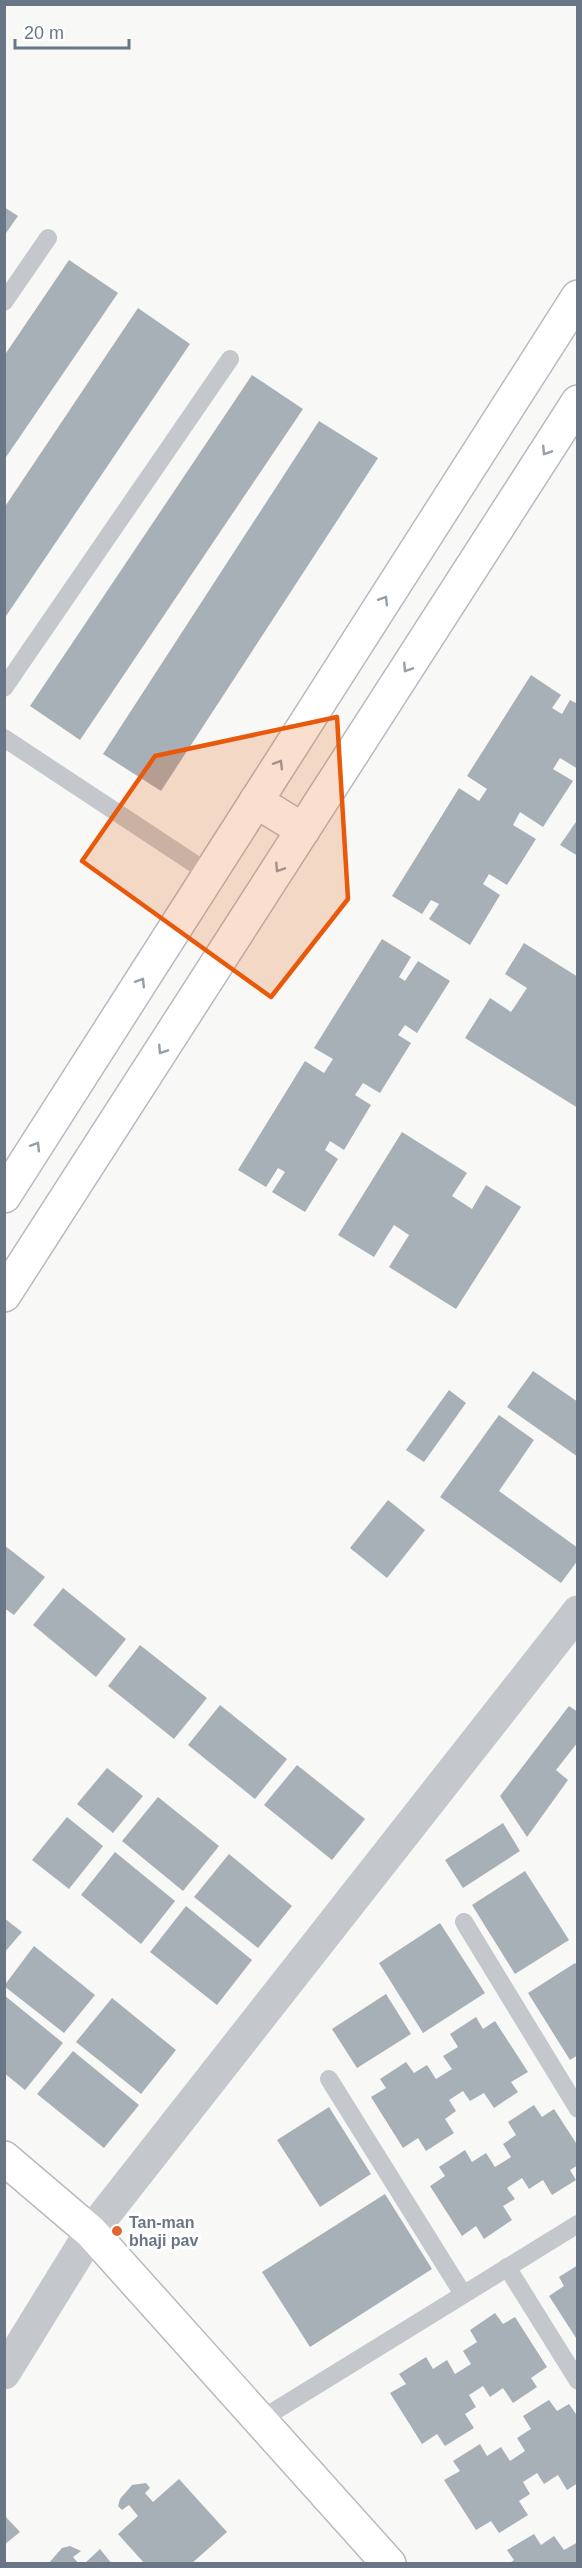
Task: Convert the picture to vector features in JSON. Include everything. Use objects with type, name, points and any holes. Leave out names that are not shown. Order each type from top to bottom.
[{"type":"street","points":[[4,1196],[578,297]]},
{"type":"street","points":[[4,1295],[578,402]]},
{"type":"street","points":[[256,801],[303,830]]},
{"type":"street","points":[[4,2373],[91,2232],[578,1612]]},
{"type":"street","points":[[4,2158],[91,2232],[389,2564]]},
{"type":"lane","points":[[4,302],[48,238]]},
{"type":"lane","points":[[4,688],[230,359]]},
{"type":"lane","points":[[4,738],[210,874]]},
{"type":"lane","points":[[464,1922],[578,2109]]},
{"type":"lane","points":[[329,2079],[463,2294]]},
{"type":"lane","points":[[260,2420],[578,2224]]},
{"type":"lane","points":[[507,2267],[578,2381]]},
{"type":"highlighted area","points":[[337,717],[348,899],[271,997],[82,861],[155,756]]},
{"type":"building","points":[[4,207],[18,216],[4,236]]},
{"type":"building","points":[[69,260],[118,293],[4,460],[4,356]]},
{"type":"building","points":[[138,308],[190,344],[4,619],[4,508]]},
{"type":"building","points":[[252,375],[303,409],[80,740],[30,706]]},
{"type":"building","points":[[319,421],[378,458],[161,791],[103,754]]},
{"type":"building","points":[[531,675],[561,695],[552,708],[562,714],[570,700],[578,704],[578,769],[560,758],[553,769],[573,781],[543,827],[520,812],[513,825],[536,839],[507,885],[489,874],[483,884],[500,895],[470,945],[429,919],[439,904],[431,900],[422,914],[392,896],[459,788],[479,801],[487,789],[467,776]]},
{"type":"building","points":[[578,819],[578,856],[560,845]]},
{"type":"building","points":[[382,939],[411,957],[399,977],[405,981],[418,961],[450,981],[417,1033],[405,1025],[398,1035],[411,1043],[380,1093],[363,1083],[355,1095],[371,1105],[344,1150],[330,1141],[325,1150],[338,1159],[305,1212],[272,1192],[285,1172],[278,1168],[266,1187],[238,1170],[305,1061],[324,1073],[333,1059],[314,1048]]},
{"type":"building","points":[[524,943],[578,977],[578,1108],[465,1038],[490,998],[511,1012],[527,988],[505,974]]},
{"type":"building","points":[[402,1132],[467,1173],[452,1196],[472,1209],[486,1185],[521,1207],[456,1309],[389,1267],[409,1235],[394,1225],[374,1257],[338,1235]]},
{"type":"building","points":[[533,1371],[578,1402],[578,1457],[507,1407]]},
{"type":"building","points":[[449,1390],[466,1403],[424,1462],[406,1450]]},
{"type":"building","points":[[499,1415],[534,1440],[499,1491],[578,1548],[578,1560],[561,1583],[440,1497]]},
{"type":"building","points":[[388,1500],[425,1530],[387,1578],[350,1548]]},
{"type":"building","points":[[4,1545],[45,1577],[14,1615],[4,1608]]},
{"type":"building","points":[[63,1588],[126,1639],[96,1677],[33,1625]]},
{"type":"building","points":[[140,1645],[207,1698],[174,1739],[108,1686]]},
{"type":"building","points":[[220,1705],[287,1759],[255,1799],[188,1745]]},
{"type":"building","points":[[569,1706],[578,1712],[578,1742],[556,1770],[568,1780],[527,1837],[500,1796]]},
{"type":"building","points":[[297,1765],[365,1819],[332,1860],[264,1805]]},
{"type":"building","points":[[107,1768],[143,1796],[113,1833],[77,1804]]},
{"type":"building","points":[[158,1797],[219,1846],[183,1891],[122,1841]]},
{"type":"building","points":[[67,1817],[103,1846],[69,1889],[32,1860]]},
{"type":"building","points":[[503,1823],[520,1851],[463,1888],[445,1860]]},
{"type":"building","points":[[115,1852],[175,1901],[141,1944],[81,1895]]},
{"type":"building","points":[[229,1854],[292,1906],[258,1948],[194,1897]]},
{"type":"building","points":[[525,1871],[569,1940],[515,1974],[472,1905]]},
{"type":"building","points":[[186,1906],[252,1960],[217,2005],[150,1952]]},
{"type":"building","points":[[4,1918],[22,1932],[4,1953]]},
{"type":"building","points":[[440,1923],[485,1993],[423,2033],[379,1963]]},
{"type":"building","points":[[34,1946],[95,1995],[64,2033],[4,1986]]},
{"type":"building","points":[[575,1963],[578,1966],[578,2055],[570,2060],[528,1993]]},
{"type":"building","points":[[386,1994],[411,2034],[357,2068],[332,2029]]},
{"type":"building","points":[[4,1995],[63,2043],[25,2090],[4,2073]]},
{"type":"building","points":[[112,1998],[176,2050],[141,2094],[76,2042]]},
{"type":"building","points":[[476,2017],[483,2029],[495,2021],[528,2072],[511,2082],[518,2092],[494,2108],[484,2093],[470,2101],[463,2091],[449,2100],[456,2111],[445,2119],[454,2133],[426,2151],[418,2138],[403,2148],[371,2097],[386,2088],[380,2079],[406,2062],[414,2073],[427,2065],[436,2079],[452,2069],[443,2056],[458,2047],[450,2034]]},
{"type":"building","points":[[73,2051],[139,2105],[104,2148],[37,2094]]},
{"type":"building","points":[[534,2105],[542,2117],[554,2109],[578,2146],[578,2165],[570,2170],[576,2180],[552,2195],[543,2180],[529,2189],[522,2178],[507,2188],[515,2199],[503,2206],[512,2220],[484,2239],[476,2226],[462,2236],[430,2186],[445,2176],[439,2167],[465,2150],[472,2162],[486,2153],[495,2167],[511,2157],[503,2144],[516,2135],[508,2122]]},
{"type":"building","points":[[329,2107],[371,2174],[320,2207],[277,2140]]},
{"type":"building","points":[[385,2194],[432,2269],[310,2347],[262,2272]]},
{"type":"building","points":[[578,2265],[578,2341],[549,2296],[564,2286],[559,2277]]},
{"type":"building","points":[[495,2313],[503,2324],[515,2317],[547,2367],[531,2378],[537,2387],[513,2403],[503,2388],[490,2397],[483,2386],[469,2395],[476,2407],[465,2414],[474,2428],[445,2446],[437,2434],[422,2444],[390,2393],[406,2384],[399,2374],[426,2357],[433,2369],[447,2360],[455,2374],[471,2364],[463,2351],[477,2342],[470,2330]]},
{"type":"building","points":[[549,2400],[557,2411],[569,2404],[578,2417],[578,2483],[567,2490],[558,2475],[544,2484],[537,2473],[523,2482],[530,2494],[519,2501],[528,2515],[499,2533],[491,2521],[476,2530],[444,2480],[460,2471],[453,2461],[480,2444],[487,2456],[501,2447],[510,2461],[525,2451],[517,2438],[531,2429],[523,2416]]},
{"type":"building","points":[[179,2479],[227,2532],[191,2564],[145,2564],[118,2534],[138,2516],[129,2505],[122,2510],[118,2506],[120,2499],[132,2485],[146,2483],[150,2488],[145,2493],[153,2502]]},
{"type":"building","points":[[4,2515],[20,2532],[4,2545]]},
{"type":"building","points":[[534,2534],[541,2545],[554,2536],[564,2550],[578,2542],[578,2564],[508,2564],[514,2560],[507,2550]]},
{"type":"building","points":[[70,2546],[81,2551],[73,2557],[79,2564],[48,2564],[62,2548]]},
{"type":"building","points":[[100,2549],[112,2564],[84,2564]]},
{"type":"place","name":"Tan-man bhaji pav","points":[[117,2231]]}]
